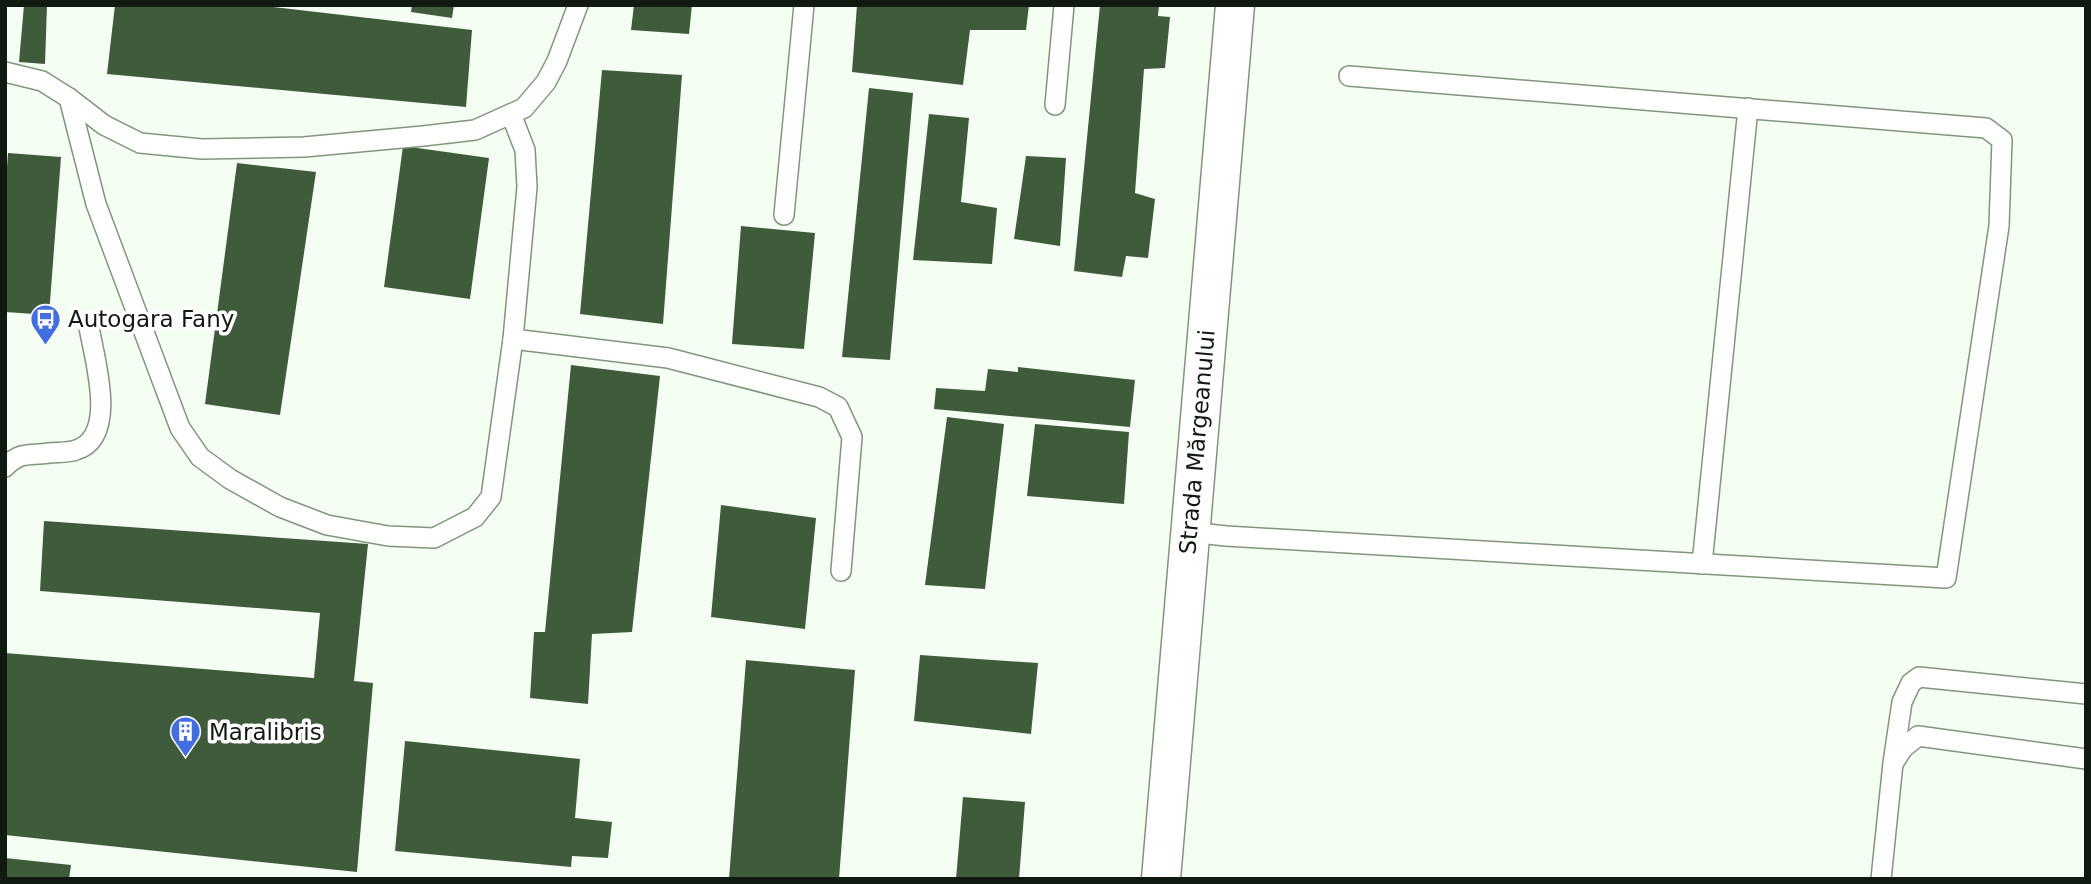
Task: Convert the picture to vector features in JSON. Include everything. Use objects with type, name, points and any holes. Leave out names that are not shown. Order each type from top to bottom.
[{"type":"street","name":"Strada Mărgeanului","points":[[1161,879],[1234,5]]},
{"type":"lane","points":[[5,72],[42,81],[69,97],[104,125],[140,143],[202,149],[304,147],[423,136],[474,130],[524,108],[546,82],[578,5]]},
{"type":"lane","points":[[784,215],[804,5]]},
{"type":"lane","points":[[1055,105],[1064,5]]},
{"type":"lane","points":[[1190,532],[1946,578],[1999,226],[2002,140],[1986,128],[1349,76]]},
{"type":"lane","points":[[69,97],[96,204],[180,428],[200,457],[230,479],[280,507],[327,525],[388,536],[434,538],[475,517],[491,497],[513,339],[527,187],[525,150],[511,114]]},
{"type":"lane","points":[[1702,564],[1748,108]]},
{"type":"lane","points":[[5,467],[16,456],[78,450],[92,439],[100,424],[102,407],[89,327]]},
{"type":"lane","points":[[513,339],[668,358],[819,397],[838,407],[852,437],[841,571]]},
{"type":"lane","points":[[1881,879],[1902,702],[1911,683],[1919,677],[2086,694]]},
{"type":"lane","points":[[1893,763],[1902,748],[1917,736],[2086,759]]},
{"type":"building","points":[[24,5],[47,5],[45,64],[19,62]]},
{"type":"building","points":[[115,5],[256,5],[472,30],[466,107],[107,74]]},
{"type":"building","points":[[412,5],[454,5],[452,18],[411,12]]},
{"type":"building","points":[[634,5],[692,5],[689,34],[631,30]]},
{"type":"building","points":[[857,5],[1029,5],[1026,30],[970,30],[963,85],[852,72]]},
{"type":"building","points":[[1100,5],[1159,5],[1158,16],[1170,17],[1165,68],[1144,69],[1135,193],[1155,199],[1148,258],[1126,256],[1122,277],[1074,271]]},
{"type":"building","points":[[602,70],[682,75],[663,324],[580,314]]},
{"type":"building","points":[[869,88],[913,93],[890,360],[842,357]]},
{"type":"building","points":[[929,114],[969,118],[961,202],[997,208],[992,264],[913,260]]},
{"type":"building","points":[[403,146],[489,158],[470,299],[384,287]]},
{"type":"building","points":[[8,153],[61,157],[49,315],[5,312],[5,195]]},
{"type":"building","points":[[1026,156],[1066,158],[1060,246],[1014,239]]},
{"type":"building","points":[[237,163],[316,172],[280,415],[205,404]]},
{"type":"building","points":[[741,226],[815,233],[804,349],[732,344]]},
{"type":"building","points":[[571,365],[660,376],[632,632],[592,634],[588,704],[530,698],[534,632],[545,632]]},
{"type":"building","points":[[1018,367],[1135,380],[1130,427],[934,409],[936,388],[985,391],[988,369],[1018,372]]},
{"type":"building","points":[[947,417],[1004,424],[985,589],[925,585]]},
{"type":"building","points":[[1035,424],[1129,432],[1124,504],[1027,496]]},
{"type":"building","points":[[721,505],[816,518],[805,629],[711,617]]},
{"type":"building","name":"Maralibris","points":[[44,521],[368,544],[354,681],[373,683],[357,872],[5,835],[5,653],[314,678],[320,613],[40,591]]},
{"type":"building","points":[[920,655],[1038,663],[1031,734],[914,721]]},
{"type":"building","points":[[746,660],[855,670],[839,879],[729,879]]},
{"type":"building","points":[[405,741],[580,759],[575,818],[612,822],[608,858],[572,856],[571,867],[395,851]]},
{"type":"building","points":[[963,797],[1025,802],[1019,879],[956,879]]},
{"type":"building","points":[[5,858],[71,865],[69,879],[5,879]]},
{"type":"place","name":"Autogara Fany","points":[[45,346]]},
{"type":"place","name":"Maralibris","points":[[186,759]]}]
